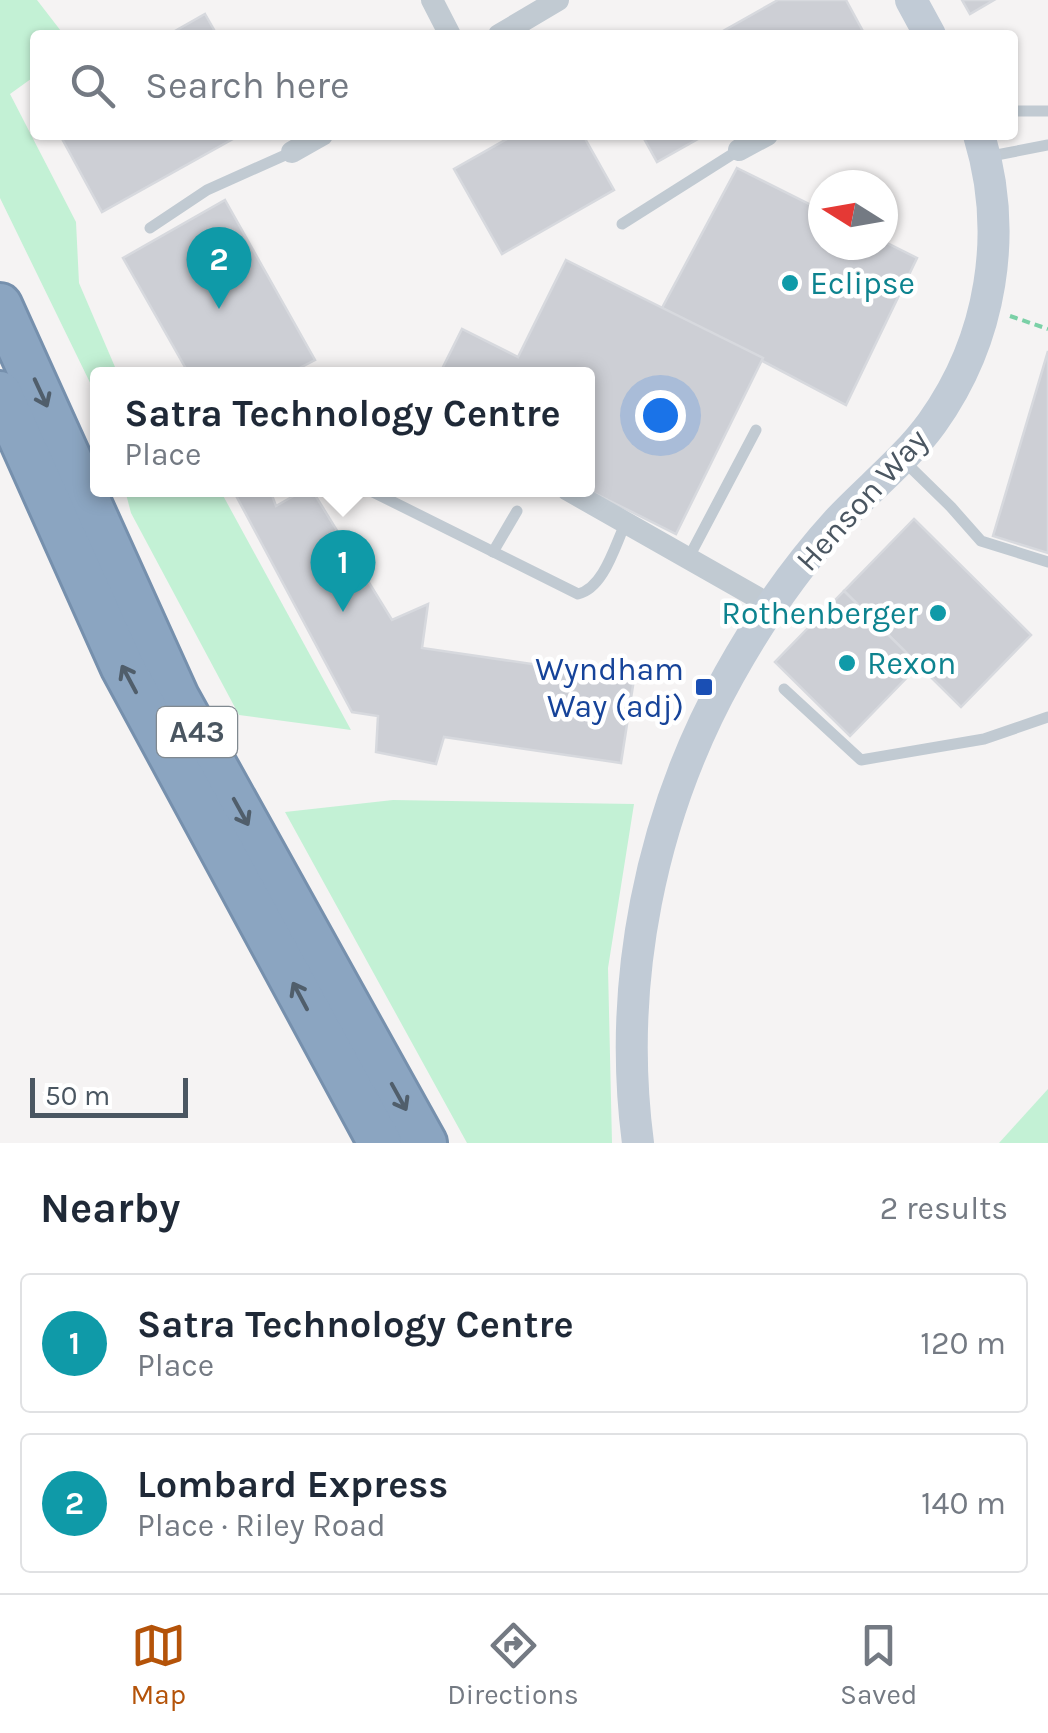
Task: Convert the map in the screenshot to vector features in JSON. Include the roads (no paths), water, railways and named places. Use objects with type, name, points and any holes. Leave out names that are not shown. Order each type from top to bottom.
[{"type":"highway","name":"A43","points":[[0,305],[177,697],[425,1143]]},
{"type":"highway","name":"A43","points":[[0,394],[122,666],[380,1143]]},
{"type":"street","points":[[432,0],[447,30]]},
{"type":"street","points":[[507,30],[558,0]]},
{"type":"street","points":[[911,0],[927,30]]},
{"type":"street","points":[[292,152],[313,140]]},
{"type":"street","points":[[739,150],[758,140]]},
{"type":"street","name":"Henson Way","points":[[638,1143],[632,1103],[635,963],[656,862],[683,774],[729,674],[772,606],[836,524],[930,426],[955,388],[984,316],[992,274],[992,193],[983,146]]},
{"type":"street","points":[[581,497],[772,606]]},
{"type":"lane","points":[[1018,111],[1048,111]]},
{"type":"lane","points":[[983,146],[1048,145]]},
{"type":"lane","points":[[622,224],[739,150]]},
{"type":"lane","points":[[150,228],[207,190],[292,152]]},
{"type":"lane","points":[[688,559],[756,430]]},
{"type":"lane","points":[[900,458],[981,541],[1048,562]]},
{"type":"lane","points":[[384,497],[578,594],[590,591],[597,582],[626,522]]},
{"type":"lane","points":[[493,552],[517,511]]},
{"type":"lane","points":[[784,689],[861,760],[984,739],[1048,716]]},
{"type":"place","name":"Eclipse","points":[[790,283]]},
{"type":"place","name":"Lombard Express","points":[[219,309]]},
{"type":"place","name":"Satra Technology Centre","points":[[343,612]]},
{"type":"place","name":"Rothenberger","points":[[938,613]]},
{"type":"place","name":"Rexon","points":[[847,663]]},
{"type":"place","name":"Wyndham Way (adj)","points":[[704,687]]}]
